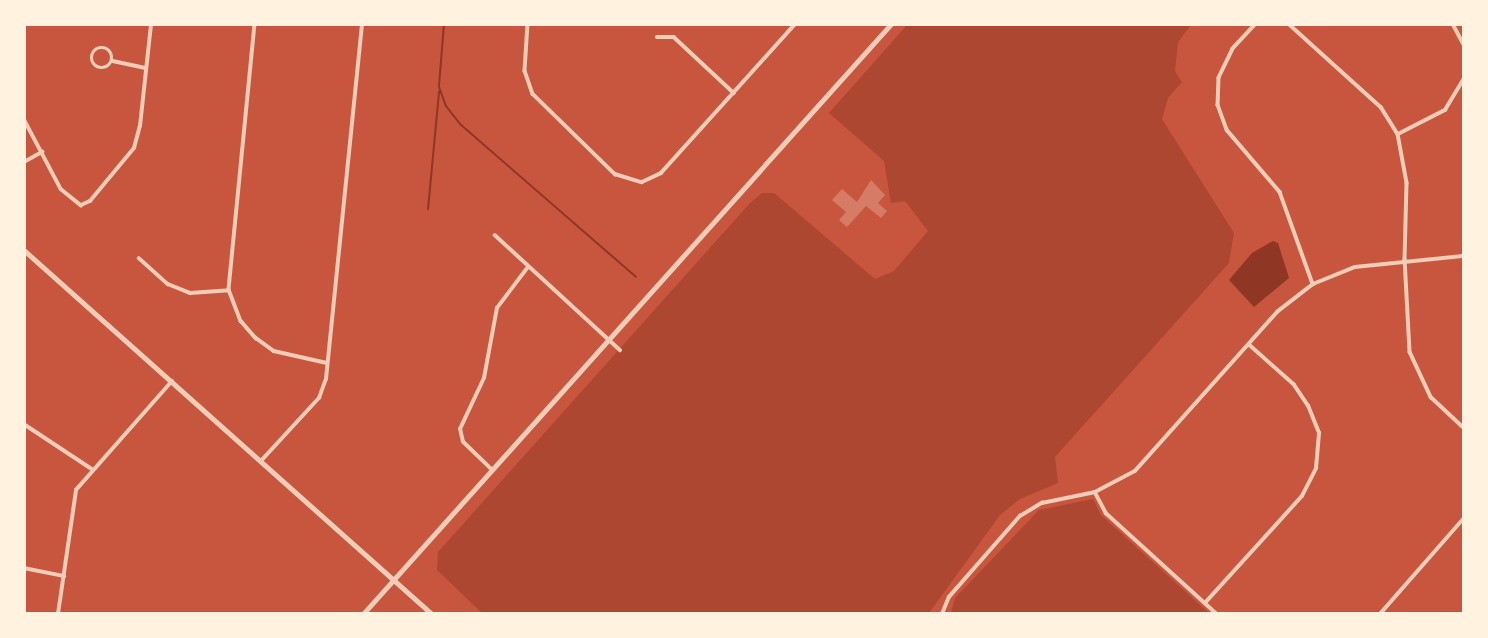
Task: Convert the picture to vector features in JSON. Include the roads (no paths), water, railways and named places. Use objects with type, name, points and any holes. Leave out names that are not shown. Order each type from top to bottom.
[{"type":"street","points":[[24,119],[61,189],[81,205],[134,148],[151,24]]},
{"type":"street","points":[[255,24],[229,289],[241,321],[256,338],[274,351],[327,363]]},
{"type":"street","points":[[261,461],[319,398],[327,363],[362,24]]},
{"type":"street","points":[[528,24],[525,71],[533,94],[548,111],[627,181],[642,182],[661,173],[795,24]]},
{"type":"street","points":[[363,614],[891,24]]},
{"type":"street","points":[[1256,24],[1233,49],[1219,78],[1218,105],[1227,130],[1280,192],[1313,284]]},
{"type":"street","points":[[1289,24],[1381,107],[1398,134],[1407,183],[1405,259],[1410,352],[1431,397],[1464,428]]},
{"type":"street","points":[[1453,24],[1464,45]]},
{"type":"street","points":[[657,37],[674,37],[734,93]]},
{"type":"street","points":[[102,47],[113,54],[113,61],[103,69],[97,67],[92,55],[102,47]]},
{"type":"street","points":[[113,61],[145,68]]},
{"type":"street","points":[[1398,134],[1445,110],[1464,78]]},
{"type":"street","points":[[24,162],[42,152]]},
{"type":"street","points":[[495,235],[620,350]]},
{"type":"street","points":[[24,250],[432,614]]},
{"type":"street","points":[[942,614],[949,597],[1020,516],[1042,503],[1095,492],[1145,461],[1250,346],[1277,312],[1313,284],[1339,272],[1405,259],[1464,256]]},
{"type":"street","points":[[139,258],[168,284],[190,293],[229,289]]},
{"type":"street","points":[[492,470],[463,442],[460,429],[484,378],[497,308],[507,289],[528,267]]},
{"type":"street","points":[[1205,603],[1301,496],[1316,468],[1319,433],[1308,406],[1294,385],[1250,346]]},
{"type":"street","points":[[58,614],[76,491],[92,469],[172,381]]},
{"type":"street","points":[[24,424],[92,469]]},
{"type":"street","points":[[1095,492],[1106,513],[1217,614]]},
{"type":"street","points":[[1380,614],[1464,518]]},
{"type":"street","points":[[24,568],[64,576]]},
{"type":"waterway","points":[[439,86],[444,24]]},
{"type":"waterway","points":[[439,87],[446,106],[460,124],[636,277]]},
{"type":"waterway","points":[[428,209],[439,92]]}]
